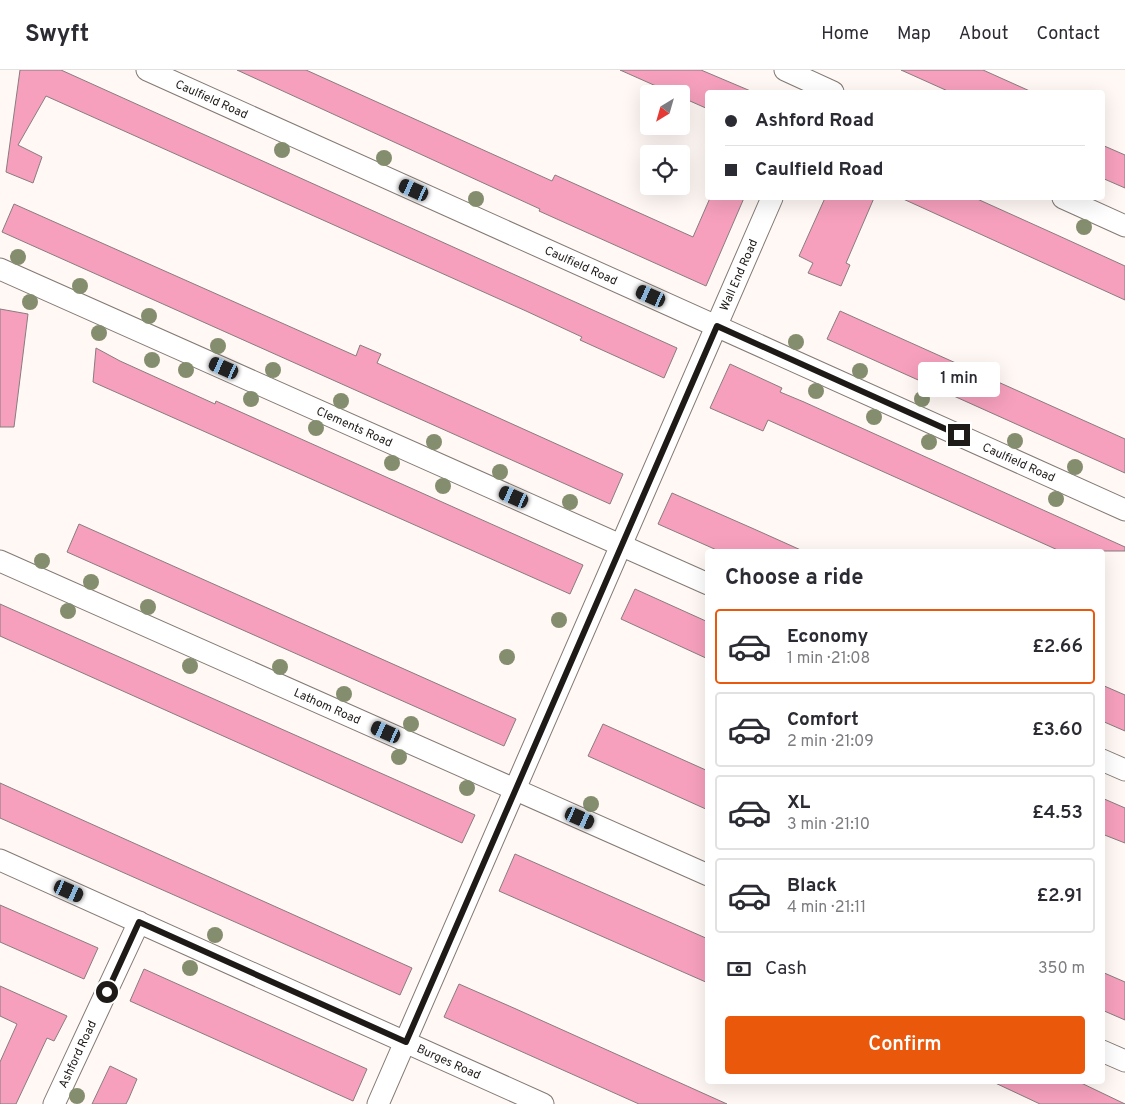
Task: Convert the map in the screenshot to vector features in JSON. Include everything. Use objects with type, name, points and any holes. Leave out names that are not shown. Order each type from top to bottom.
[{"type":"street","name":"Caulfield Road","points":[[147,70],[1125,510]]},
{"type":"street","points":[[785,70],[824,85]]},
{"type":"street","name":"Wall End Road","points":[[378,1104],[771,200]]},
{"type":"street","points":[[1067,200],[1125,226]]},
{"type":"street","name":"Clements Road","points":[[0,268],[705,583]]},
{"type":"street","name":"Lathom Road","points":[[0,561],[705,874]]},
{"type":"street","points":[[1105,761],[1125,770]]},
{"type":"street","name":"Burges Road","points":[[0,860],[543,1104]]},
{"type":"street","name":"Ashford Road","points":[[54,1104],[139,922]]},
{"type":"street","points":[[1105,1052],[1125,1061]]},
{"type":"building","points":[[20,70],[61,70],[677,348],[664,378],[580,340],[582,337],[526,311],[46,96],[18,145],[42,157],[33,183],[6,172]]},
{"type":"building","points":[[237,70],[306,70],[552,181],[555,175],[693,237],[709,200],[743,200],[706,286],[539,211],[540,209]]},
{"type":"building","points":[[620,70],[701,70],[748,90],[705,90],[705,108],[690,101],[690,85],[654,85]]},
{"type":"building","points":[[901,70],[983,70],[1028,90],[946,90]]},
{"type":"building","points":[[1105,146],[1125,155],[1125,188],[1105,179]]},
{"type":"building","points":[[824,200],[873,200],[846,263],[850,265],[841,286],[808,273],[813,263],[799,256]]},
{"type":"building","points":[[905,200],[979,200],[1057,235],[1125,266],[1125,300]]},
{"type":"building","points":[[14,204],[356,356],[360,345],[381,354],[377,363],[623,474],[610,504],[2,232]]},
{"type":"building","points":[[0,309],[28,314],[14,427],[0,427]]},
{"type":"building","points":[[840,311],[1125,439],[1125,473],[827,339]]},
{"type":"building","points":[[96,348],[120,361],[215,404],[216,401],[583,565],[570,594],[93,382]]},
{"type":"building","points":[[730,364],[782,388],[780,392],[1125,547],[1125,551],[1056,549],[768,420],[763,431],[710,408]]},
{"type":"building","points":[[672,493],[798,549],[714,549],[658,524]]},
{"type":"building","points":[[79,524],[516,719],[504,746],[67,552]]},
{"type":"building","points":[[635,589],[705,621],[705,658],[621,619]]},
{"type":"building","points":[[0,604],[475,815],[462,843],[0,636]]},
{"type":"building","points":[[1105,686],[1125,695],[1125,731],[1105,722]]},
{"type":"building","points":[[603,724],[705,770],[705,809],[588,756]]},
{"type":"building","points":[[0,783],[412,968],[400,995],[0,818]]},
{"type":"building","points":[[1105,799],[1125,808],[1125,843],[1105,835]]},
{"type":"building","points":[[515,854],[705,938],[705,982],[499,891]]},
{"type":"building","points":[[0,905],[98,948],[84,979],[0,942]]},
{"type":"building","points":[[144,969],[367,1069],[353,1101],[130,1001]]},
{"type":"building","points":[[1105,973],[1125,982],[1125,1020],[1105,1011]]},
{"type":"building","points":[[459,984],[727,1104],[639,1104],[444,1017]]},
{"type":"building","points":[[0,986],[67,1016],[54,1041],[47,1038],[16,1104],[0,1104],[0,1062],[17,1024],[0,1016]]},
{"type":"building","points":[[110,1066],[137,1079],[129,1098],[126,1104],[92,1104]]},
{"type":"building","points":[[997,1084],[1083,1084],[1125,1104],[1040,1104]]},
{"type":"route","points":[[107,992],[139,922],[406,1042],[717,326],[959,435]]}]
